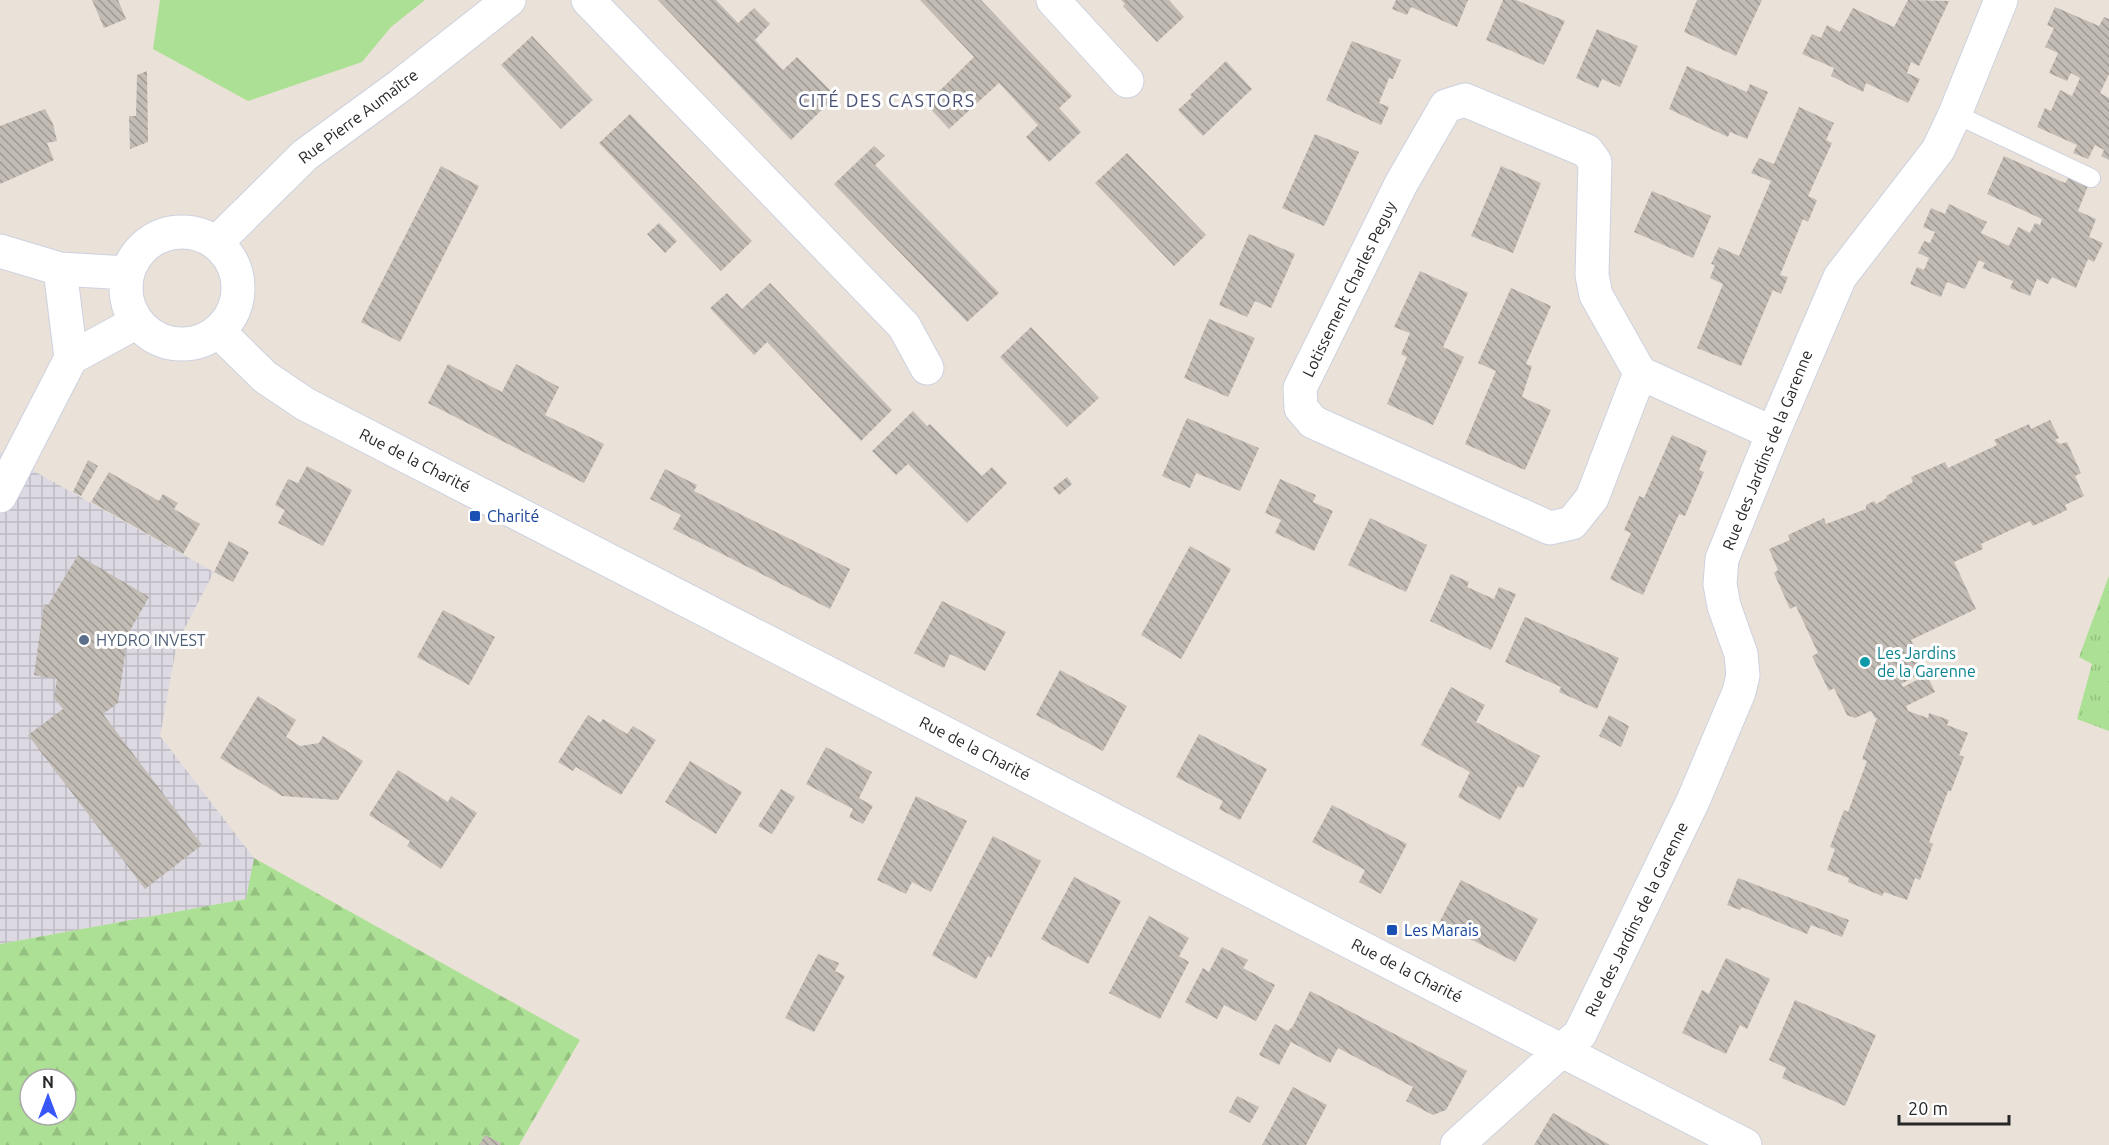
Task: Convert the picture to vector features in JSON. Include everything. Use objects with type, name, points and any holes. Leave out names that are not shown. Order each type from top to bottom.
[{"type":"street","name":"Rue Pierre Aumaître","points":[[217,242],[305,155],[401,85],[509,0]]},
{"type":"street","points":[[588,0],[903,326],[927,368]]},
{"type":"street","points":[[1053,0],[1127,81]]},
{"type":"street","name":"Rue des Jardins de la Garenne","points":[[1457,1145],[1564,1051],[1580,1034],[1693,801],[1739,692],[1743,675],[1741,654],[1724,606],[1720,584],[1722,559],[1840,277],[1938,150],[1956,114],[2001,0]]},
{"type":"street","name":"Lotissement Charles Peguy","points":[[1465,99],[1587,151],[1594,162],[1592,275],[1596,295],[1640,373],[1592,498],[1572,523],[1550,528],[1313,422],[1301,408],[1300,388],[1401,184],[1446,106],[1465,99]]},
{"type":"street","points":[[187,231],[203,234],[217,242],[232,262],[239,286],[237,303],[230,319],[218,332],[203,341],[185,344],[167,342],[150,334],[137,322],[129,307],[125,290],[127,273],[144,246],[156,237],[187,231]]},
{"type":"street","points":[[0,251],[60,269],[127,273]]},
{"type":"street","points":[[60,269],[71,358]]},
{"type":"street","points":[[0,496],[71,358],[137,322]]},
{"type":"street","name":"Rue de la Charité","points":[[218,332],[265,377],[305,404],[1745,1145]]},
{"type":"street","points":[[1640,373],[1773,433]]},
{"type":"lane","points":[[1956,114],[2091,178]]},
{"type":"shaded area","points":[[0,452],[214,572],[177,643],[160,736],[254,858],[247,899],[0,944]]},
{"type":"green space","points":[[160,0],[425,0],[391,27],[362,62],[248,101],[153,49]]},
{"type":"green space","points":[[2109,576],[2109,731],[2077,719],[2092,664],[2079,657]]},
{"type":"green space","points":[[254,858],[580,1040],[519,1145],[0,1145],[0,944],[246,899]]},
{"type":"building","points":[[92,0],[118,0],[126,19],[104,28]]},
{"type":"building","points":[[658,0],[716,0],[738,23],[754,8],[770,24],[755,40],[783,70],[797,57],[836,96],[791,140]]},
{"type":"building","points":[[920,0],[981,0],[1072,96],[1059,108],[1081,132],[1049,162],[1026,137],[1038,125],[999,83],[949,129],[926,104],[974,57]]},
{"type":"building","points":[[1121,0],[1169,0],[1184,17],[1157,42],[1123,6],[1125,4]]},
{"type":"building","points":[[1396,0],[1468,0],[1457,27],[1411,7],[1407,15],[1392,9]]},
{"type":"building","points":[[1503,0],[1516,0],[1565,21],[1544,65],[1486,40]]},
{"type":"building","points":[[1697,0],[1762,0],[1736,56],[1684,32]]},
{"type":"building","points":[[1908,0],[1949,1],[1919,66],[1911,62],[1907,73],[1920,79],[1908,103],[1866,83],[1863,92],[1831,76],[1834,68],[1802,54],[1812,34],[1821,38],[1827,25],[1840,32],[1853,8],[1894,27]]},
{"type":"building","points":[[2055,7],[2099,26],[2104,17],[2109,19],[2109,74],[2100,93],[2109,98],[2109,160],[2101,156],[2104,150],[2095,145],[2088,159],[2073,153],[2077,145],[2037,127],[2045,108],[2051,111],[2060,90],[2072,96],[2080,78],[2071,73],[2067,81],[2049,73],[2058,53],[2045,47],[2054,28],[2047,25]]},
{"type":"building","points":[[1597,29],[1638,46],[1620,87],[1602,79],[1598,88],[1576,78]]},
{"type":"building","points":[[532,36],[593,100],[561,129],[501,65]]},
{"type":"building","points":[[1352,41],[1401,60],[1393,79],[1389,78],[1379,103],[1389,107],[1381,125],[1326,100]]},
{"type":"building","points":[[1226,61],[1252,89],[1203,136],[1178,110],[1192,97],[1190,95]]},
{"type":"building","points":[[1687,66],[1747,92],[1750,84],[1768,92],[1747,139],[1730,132],[1728,137],[1669,109]]},
{"type":"building","points":[[147,71],[148,142],[130,149],[129,116],[136,116],[137,75]]},
{"type":"building","points":[[1799,107],[1834,123],[1826,140],[1832,143],[1808,196],[1817,200],[1808,222],[1803,219],[1780,275],[1788,277],[1781,294],[1773,290],[1741,366],[1697,348],[1723,284],[1710,278],[1715,265],[1711,264],[1719,247],[1739,256],[1771,181],[1751,173],[1759,158],[1774,164]]},
{"type":"building","points":[[45,109],[53,124],[57,141],[47,143],[54,160],[0,184],[0,126]]},
{"type":"building","points":[[630,114],[752,241],[721,271],[599,143]]},
{"type":"building","points":[[1315,134],[1359,152],[1324,226],[1282,208]]},
{"type":"building","points":[[874,146],[885,156],[875,165],[999,293],[967,322],[834,184]]},
{"type":"building","points":[[1127,153],[1206,235],[1174,266],[1095,183]]},
{"type":"building","points":[[2004,156],[2065,183],[2069,177],[2088,186],[2078,211],[2096,219],[2089,237],[2103,243],[2094,262],[2088,259],[2076,288],[2052,277],[2048,284],[2037,279],[2030,296],[2010,288],[2013,281],[1982,268],[1985,263],[1979,260],[1965,289],[1947,282],[1941,297],[1910,284],[1917,267],[1924,270],[1929,258],[1918,253],[1924,241],[1930,243],[1935,232],[1923,227],[1931,208],[1945,214],[1949,204],[1987,222],[1981,233],[2009,246],[2018,227],[2030,233],[2035,223],[2040,225],[2042,219],[1987,194]]},
{"type":"building","points":[[441,166],[479,186],[400,342],[361,322]]},
{"type":"building","points":[[1501,166],[1541,183],[1513,253],[1471,236]]},
{"type":"building","points":[[1652,191],[1711,216],[1693,258],[1634,232]]},
{"type":"building","points":[[659,223],[677,241],[665,253],[647,234]]},
{"type":"building","points":[[1249,234],[1295,254],[1271,308],[1255,301],[1247,317],[1219,305]]},
{"type":"building","points":[[1420,271],[1468,293],[1443,347],[1464,357],[1433,425],[1387,404],[1407,357],[1401,354],[1410,333],[1394,327]]},
{"type":"building","points":[[770,283],[892,410],[861,441],[767,342],[754,355],[710,308],[727,293],[742,309]]},
{"type":"building","points":[[1511,288],[1551,306],[1526,364],[1532,366],[1522,397],[1551,410],[1525,470],[1465,444],[1496,371],[1478,363]]},
{"type":"building","points":[[1209,319],[1255,338],[1228,397],[1184,378]]},
{"type":"building","points":[[1031,327],[1099,398],[1067,427],[1000,357]]},
{"type":"building","points":[[448,364],[502,392],[516,364],[559,387],[545,415],[604,444],[584,483],[428,403]]},
{"type":"building","points":[[913,411],[927,426],[930,424],[982,476],[992,467],[1007,483],[967,523],[908,464],[896,475],[872,451]]},
{"type":"building","points":[[1187,418],[1259,448],[1240,491],[1196,473],[1190,488],[1162,476]]},
{"type":"building","name":"Les Jardins de la Garenne","points":[[2050,420],[2059,438],[2055,440],[2060,444],[2067,442],[2081,473],[2075,476],[2084,496],[2065,505],[2067,510],[2033,526],[2030,521],[1981,544],[1983,549],[1954,562],[1976,609],[1911,640],[1916,650],[1912,652],[1922,673],[1901,684],[1903,687],[1927,675],[1935,692],[1906,706],[1908,711],[1928,718],[1929,713],[1949,720],[1947,725],[1968,733],[1959,755],[1964,757],[1951,791],[1948,791],[1929,842],[1933,844],[1920,880],[1915,878],[1907,900],[1884,892],[1882,896],[1848,882],[1849,878],[1827,870],[1835,849],[1830,847],[1844,810],[1848,812],[1867,761],[1862,759],[1877,718],[1871,711],[1855,718],[1847,715],[1834,688],[1829,691],[1812,656],[1818,653],[1796,606],[1790,609],[1774,573],[1778,570],[1769,549],[1790,540],[1788,535],[1824,518],[1826,524],[1866,509],[1866,505],[1874,501],[1876,504],[1913,482],[1911,477],[1945,462],[1948,468],[1997,445],[1994,440],[2029,424],[2031,429]]},
{"type":"building","points":[[1672,435],[1707,451],[1699,470],[1704,472],[1685,516],[1679,514],[1643,595],[1610,579],[1631,533],[1624,530],[1639,496],[1644,498]]},
{"type":"building","points":[[88,460],[98,466],[81,496],[73,492]]},
{"type":"building","points":[[307,466],[352,490],[323,546],[278,523],[285,510],[275,505],[288,479],[298,483]]},
{"type":"building","points":[[665,469],[697,485],[694,491],[850,569],[830,609],[673,529],[681,515],[650,499]]},
{"type":"building","points":[[109,472],[159,501],[163,494],[178,503],[174,509],[200,524],[183,554],[91,502]]},
{"type":"building","points":[[1067,477],[1072,484],[1059,495],[1053,488]]},
{"type":"building","points":[[1280,479],[1316,495],[1313,502],[1333,511],[1314,551],[1275,533],[1281,520],[1265,513]]},
{"type":"building","points":[[1370,518],[1427,545],[1406,592],[1348,565]]},
{"type":"building","points":[[229,541],[249,552],[233,582],[214,572]]},
{"type":"building","points":[[1190,546],[1231,569],[1181,659],[1141,635]]},
{"type":"building","points":[[78,555],[149,597],[128,634],[118,703],[103,714],[202,845],[145,889],[28,735],[63,709],[54,698],[57,679],[34,675],[44,604],[48,605]]},
{"type":"building","points":[[1451,574],[1469,582],[1467,587],[1494,599],[1499,587],[1516,594],[1491,650],[1430,621]]},
{"type":"building","points":[[942,601],[1006,632],[985,671],[950,654],[944,668],[914,653]]},
{"type":"building","points":[[443,610],[495,637],[469,685],[417,657]]},
{"type":"building","points":[[1525,617],[1619,658],[1597,709],[1559,692],[1561,687],[1505,662]]},
{"type":"building","points":[[1060,670],[1127,706],[1103,751],[1036,715]]},
{"type":"building","points":[[1451,687],[1485,705],[1476,722],[1540,756],[1523,788],[1518,786],[1500,820],[1458,797],[1470,772],[1421,745]]},
{"type":"building","points":[[258,696],[296,720],[286,737],[300,746],[319,743],[323,736],[363,761],[338,800],[282,796],[220,758]]},
{"type":"building","points":[[588,715],[600,723],[603,719],[627,734],[633,726],[656,740],[621,795],[576,767],[573,771],[558,762]]},
{"type":"building","points":[[1609,715],[1629,726],[1621,747],[1599,736]]},
{"type":"building","points":[[1199,734],[1267,769],[1240,820],[1219,809],[1223,801],[1176,777]]},
{"type":"building","points":[[826,747],[872,772],[859,798],[873,806],[863,824],[849,817],[853,809],[806,784]]},
{"type":"building","points":[[690,761],[742,792],[716,834],[665,802]]},
{"type":"building","points":[[398,770],[448,802],[451,796],[477,813],[441,869],[407,846],[410,841],[369,815]]},
{"type":"building","points":[[781,789],[795,797],[772,834],[758,826]]},
{"type":"building","points":[[916,796],[967,821],[931,892],[912,882],[906,894],[877,880]]},
{"type":"building","points":[[1332,805],[1407,844],[1381,894],[1359,882],[1365,870],[1312,842]]},
{"type":"building","points":[[993,836],[1041,861],[991,958],[988,956],[976,979],[932,955]]},
{"type":"building","points":[[1074,877],[1121,901],[1088,964],[1041,939]]},
{"type":"building","points":[[1738,878],[1849,920],[1842,937],[1811,925],[1807,934],[1742,907],[1740,910],[1727,905]]},
{"type":"building","points":[[1461,880],[1538,919],[1515,962],[1439,923]]},
{"type":"building","points":[[1149,916],[1189,938],[1179,956],[1189,962],[1160,1019],[1109,993]]},
{"type":"building","points":[[1222,947],[1248,960],[1243,968],[1275,985],[1256,1021],[1224,1005],[1217,1019],[1185,1002],[1203,968],[1209,972]]},
{"type":"building","points":[[818,954],[839,963],[835,971],[845,976],[814,1032],[785,1018]]},
{"type":"building","points":[[1726,958],[1770,979],[1747,1029],[1740,1025],[1726,1054],[1682,1033],[1702,990],[1709,994]]},
{"type":"building","points":[[1310,991],[1467,1071],[1446,1110],[1433,1115],[1406,1101],[1413,1087],[1338,1048],[1330,1063],[1291,1042],[1279,1065],[1259,1055],[1275,1024],[1288,1031],[1293,1026]]},
{"type":"building","points":[[1795,1000],[1876,1035],[1845,1106],[1782,1078],[1786,1068],[1769,1060]]},
{"type":"building","points":[[1293,1087],[1327,1105],[1306,1145],[1262,1145]]},
{"type":"building","points":[[1237,1096],[1259,1107],[1250,1123],[1229,1112]]},
{"type":"building","points":[[1553,1113],[1610,1145],[1534,1145]]},
{"type":"building","points":[[485,1135],[501,1143],[500,1145],[479,1145]]},
{"type":"place","name":"Charité","points":[[475,516]]},
{"type":"place","name":"HYDRO INVEST","points":[[84,640]]},
{"type":"place","name":"Les Jardins de la Garenne","points":[[1865,662]]},
{"type":"place","name":"Les Marais","points":[[1392,930]]},
{"type":"district","name":"CITÉ DES CASTORS","points":[[887,101]]}]
